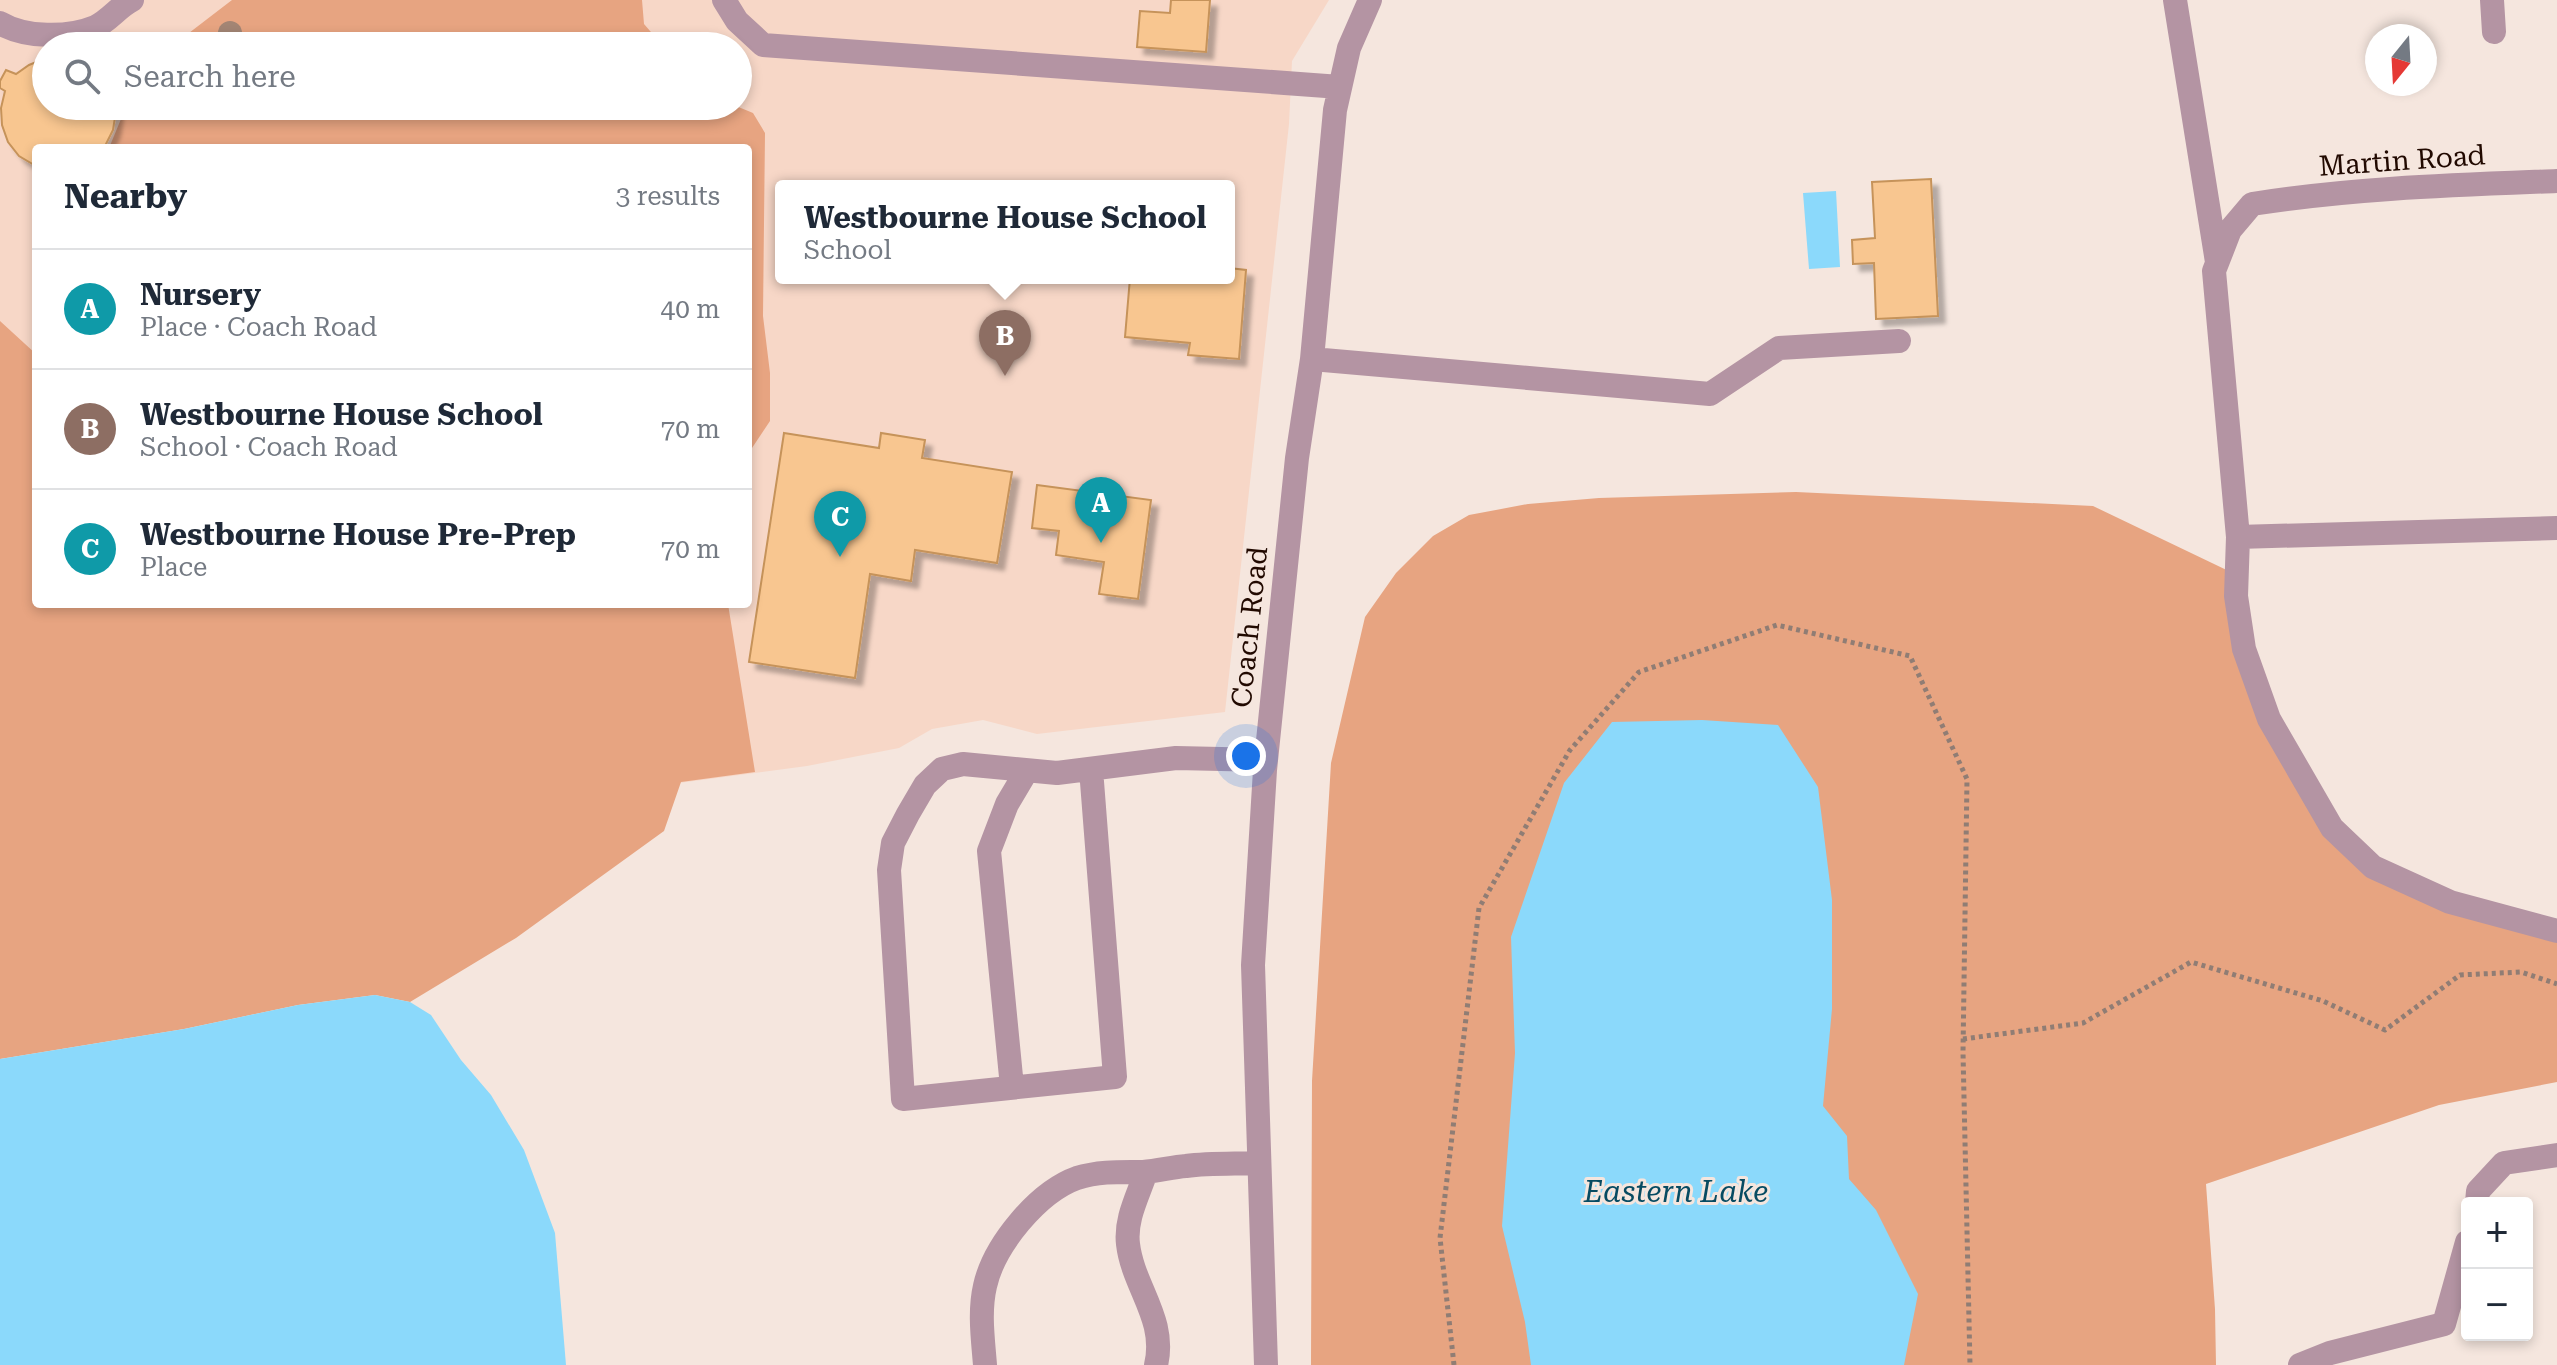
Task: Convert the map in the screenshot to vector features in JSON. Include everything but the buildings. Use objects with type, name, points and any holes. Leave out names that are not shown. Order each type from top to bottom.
[{"type":"street","points":[[0,23],[22,32],[71,32],[96,27],[132,0]]},
{"type":"street","points":[[724,0],[737,21],[749,32]]},
{"type":"street","name":"Coach Road","points":[[1266,1365],[1253,965],[1266,760],[1297,458],[1312,359],[1335,110],[1349,48],[1370,0]]},
{"type":"street","points":[[2175,0],[2217,263],[2214,271],[2238,537],[2236,596],[2244,649],[2269,719],[2332,828],[2373,867],[2450,902],[2557,931]]},
{"type":"street","points":[[2492,0],[2494,32]]},
{"type":"street","points":[[752,35],[763,45],[1340,87]]},
{"type":"street","name":"Martin Road","points":[[2217,263],[2230,230],[2252,204],[2303,196],[2405,188],[2557,181]]},
{"type":"street","points":[[1312,359],[1710,394],[1779,348],[1899,341]]},
{"type":"street","points":[[2238,537],[2557,528]]},
{"type":"street","points":[[1091,769],[1115,1077],[903,1099],[889,870],[893,843],[908,814],[925,785],[942,769],[963,764],[1057,773],[1176,758],[1266,760]]},
{"type":"street","points":[[1012,1087],[989,851],[1007,804],[1026,772]]},
{"type":"street","points":[[2478,1197],[2478,1191],[2504,1163],[2557,1155]]},
{"type":"street","points":[[985,1365],[981,1311],[985,1283],[1001,1249],[1025,1216],[1047,1194],[1076,1179],[1114,1171],[1146,1172],[1187,1166],[1259,1163]]},
{"type":"street","points":[[1146,1172],[1128,1220],[1128,1246],[1158,1331],[1156,1365]]},
{"type":"street","points":[[2300,1365],[2330,1353],[2444,1324],[2461,1263]]},
{"type":"path","points":[[1454,1365],[1440,1238],[1479,908],[1570,750],[1639,672],[1777,625],[1910,656],[1967,779],[1963,1039],[1970,1365]]},
{"type":"path","points":[[1963,1039],[2083,1023],[2191,962],[2323,1001],[2385,1030],[2460,975],[2521,972],[2557,984]]},
{"type":"shaded area","points":[[0,0],[1329,0],[1292,61],[1289,124],[1225,712],[1037,734],[983,720],[932,729],[899,748],[807,766],[375,823],[0,856]]},
{"type":"shaded area","points":[[232,0],[642,0],[644,24],[651,32],[190,32]]},
{"type":"shaded area","points":[[753,113],[765,133],[763,316],[770,373],[770,421],[752,448],[752,144],[111,144],[121,120],[752,120]]},
{"type":"shaded area","points":[[0,321],[32,350],[32,608],[729,608],[755,772],[681,782],[664,831],[516,938],[410,1002],[375,995],[298,1005],[184,1029],[0,1059]]},
{"type":"shaded area","points":[[1796,492],[2093,506],[2237,575],[2244,649],[2300,775],[2373,867],[2557,940],[2557,1082],[2439,1105],[2206,1184],[2216,1365],[1311,1365],[1312,1081],[1331,763],[1365,617],[1396,573],[1433,536],[1469,515],[1528,504],[1599,498]]},
{"type":"water","points":[[1836,191],[1840,267],[1809,269],[1803,193]]},
{"type":"water","name":"Eastern Lake","points":[[1702,720],[1778,725],[1818,787],[1832,900],[1832,1009],[1823,1106],[1847,1136],[1849,1179],[1876,1210],[1918,1294],[1904,1365],[1531,1365],[1525,1322],[1502,1226],[1515,1053],[1511,937],[1564,783],[1612,722]]},
{"type":"water","points":[[375,995],[410,1002],[431,1015],[461,1060],[491,1095],[524,1150],[555,1233],[566,1365],[0,1365],[0,1059],[184,1029],[298,1005]]},
{"type":"place","name":"Westbourne House School","points":[[1005,376]]},
{"type":"place","name":"Nursery","points":[[1101,543]]},
{"type":"place","name":"Westbourne House Pre-Prep","points":[[840,557]]}]
